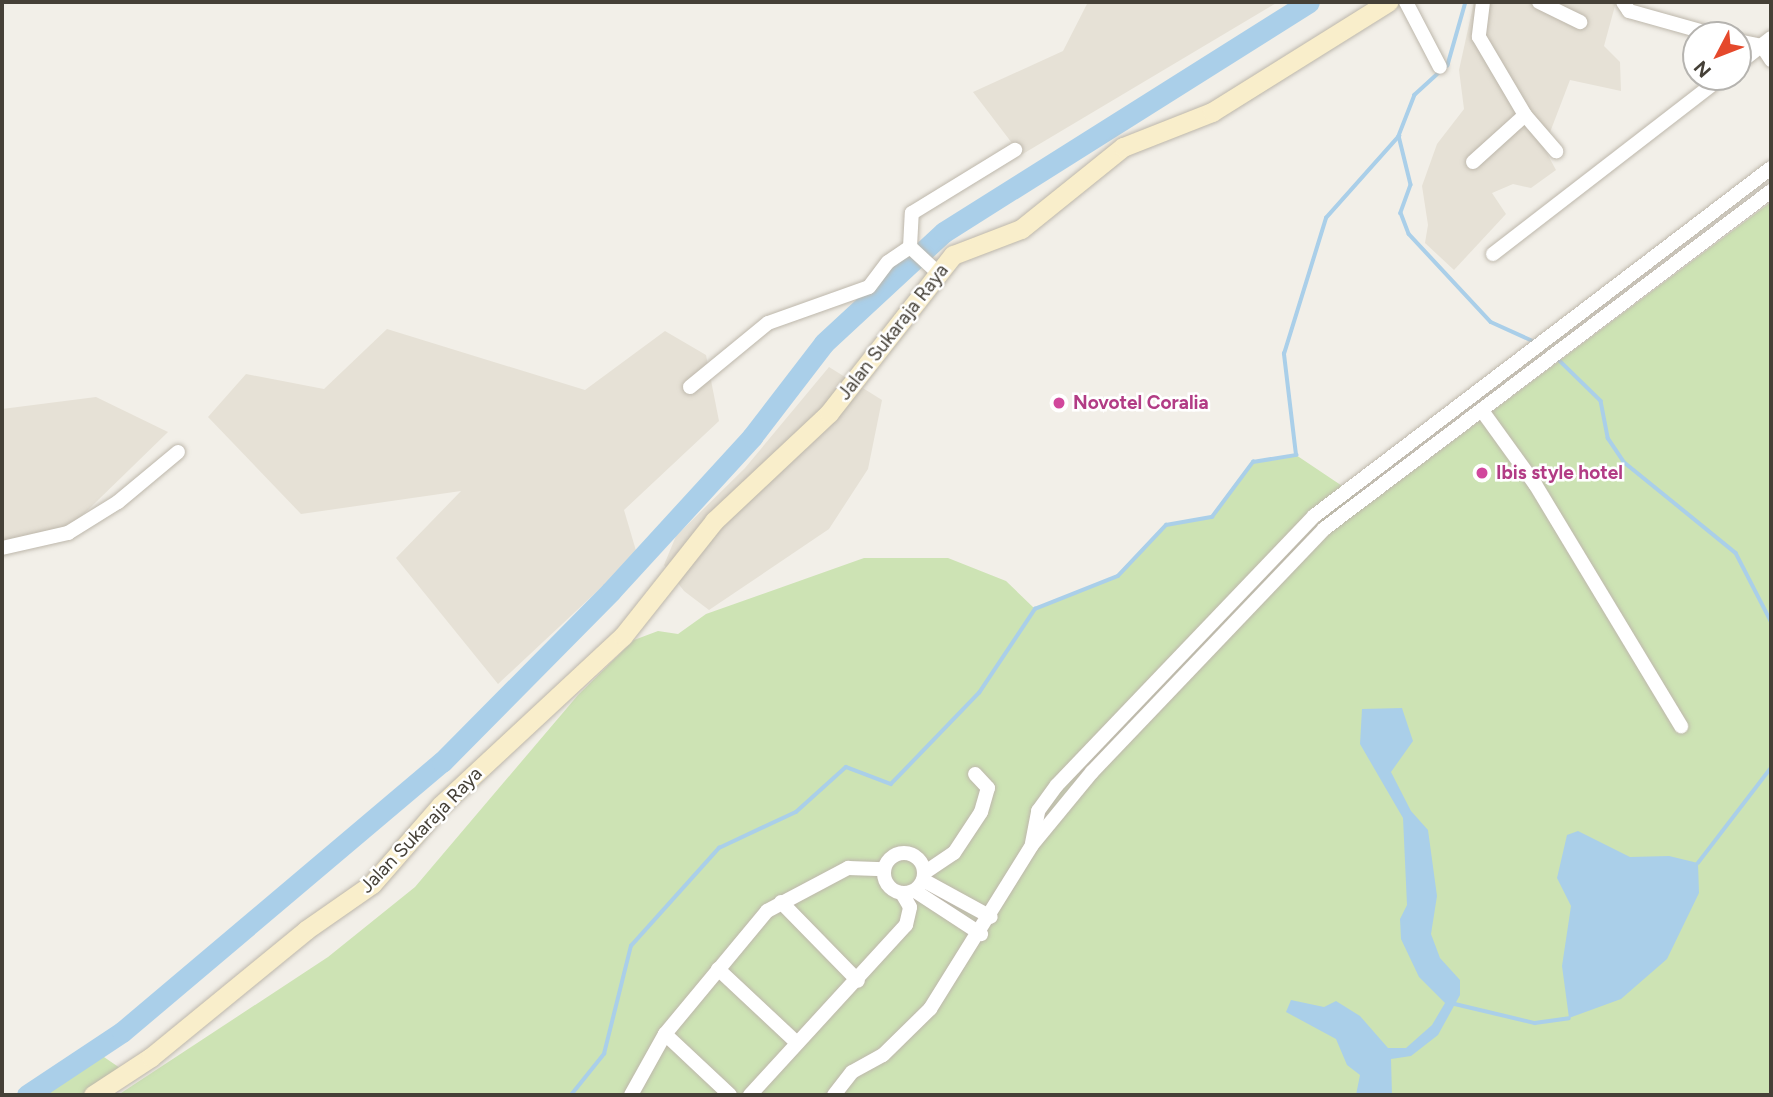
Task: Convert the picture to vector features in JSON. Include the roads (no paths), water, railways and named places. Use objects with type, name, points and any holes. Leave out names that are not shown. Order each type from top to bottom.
[{"type":"street","name":"Jalan Sukaraja Raya","points":[[93,1095],[151,1057],[306,930],[372,884],[441,805],[633,623],[714,521],[848,393],[933,269],[966,248],[1021,229],[1123,147],[1212,112],[1388,2]]},
{"type":"street","points":[[1406,2],[1440,67]]},
{"type":"street","points":[[1483,2],[1479,37],[1525,115],[1556,151]]},
{"type":"street","points":[[1539,2],[1580,22]]},
{"type":"street","points":[[1623,2],[1629,11],[1682,27]]},
{"type":"street","points":[[1752,53],[1766,42],[1771,60]]},
{"type":"street","points":[[1493,254],[1703,91]]},
{"type":"street","points":[[1473,162],[1525,115]]},
{"type":"street","points":[[933,269],[912,249],[907,227],[916,208],[957,190],[1015,150]]},
{"type":"street","points":[[1032,845],[1038,811],[1057,785],[1314,516],[1424,431],[1554,337],[1771,168]]},
{"type":"street","points":[[834,1095],[852,1072],[883,1055],[930,1009],[981,934],[1032,845],[1178,677],[1324,529],[1542,368],[1771,191]]},
{"type":"street","points":[[690,387],[768,323],[869,287],[888,262],[912,249]]},
{"type":"street","points":[[1483,412],[1535,484],[1681,726]]},
{"type":"street","points":[[1424,431],[1436,445]]},
{"type":"street","points":[[2,548],[68,533],[118,502],[178,452]]},
{"type":"street","points":[[1314,516],[1324,529]]},
{"type":"street","points":[[916,884],[954,853],[981,813],[988,788],[975,774]]},
{"type":"street","points":[[750,1095],[795,1041],[858,981],[906,925],[916,884],[910,854],[894,855],[884,869],[888,885],[916,884],[991,917]]},
{"type":"street","points":[[631,1095],[665,1034],[750,926],[781,902],[848,868],[884,869]]},
{"type":"street","points":[[916,884],[981,934]]},
{"type":"street","points":[[781,902],[858,981]]},
{"type":"street","points":[[718,969],[795,1041]]},
{"type":"street","points":[[665,1034],[730,1095]]},
{"type":"water","points":[[1402,708],[1413,741],[1391,772],[1411,811],[1428,830],[1437,896],[1431,934],[1440,958],[1460,980],[1460,995],[1438,1035],[1411,1056],[1391,1059],[1392,1095],[1356,1095],[1360,1075],[1347,1065],[1336,1039],[1286,1012],[1291,1000],[1324,1007],[1336,1001],[1360,1016],[1388,1048],[1406,1048],[1432,1025],[1445,1003],[1419,977],[1401,939],[1400,919],[1407,905],[1403,818],[1360,744],[1362,709]]},
{"type":"water","points":[[1578,831],[1630,857],[1669,856],[1698,863],[1699,893],[1667,959],[1621,999],[1569,1018],[1562,966],[1571,906],[1557,878],[1567,835]]},
{"type":"waterway","points":[[27,1095],[122,1032],[442,762],[611,591],[752,437],[824,343],[944,232],[1309,2]]},
{"type":"waterway","points":[[1466,2],[1448,65],[1415,95],[1399,136],[1411,185],[1401,213],[1409,234],[1491,322],[1535,342]]},
{"type":"waterway","points":[[571,1095],[604,1054],[631,946],[719,848],[796,812],[846,767],[891,784],[979,693],[1035,609],[1118,576],[1166,525],[1212,517],[1253,462],[1296,455],[1284,354],[1326,218],[1399,136]]},
{"type":"waterway","points":[[1558,359],[1601,401],[1608,438],[1624,462],[1736,553],[1771,621]]},
{"type":"waterway","points":[[1698,863],[1771,768]]},
{"type":"waterway","points":[[1455,1004],[1535,1023],[1569,1018]]},
{"type":"place","name":"Novotel Coralia","points":[[1059,403]]},
{"type":"place","name":"Ibis style hotel","points":[[1482,473]]}]
